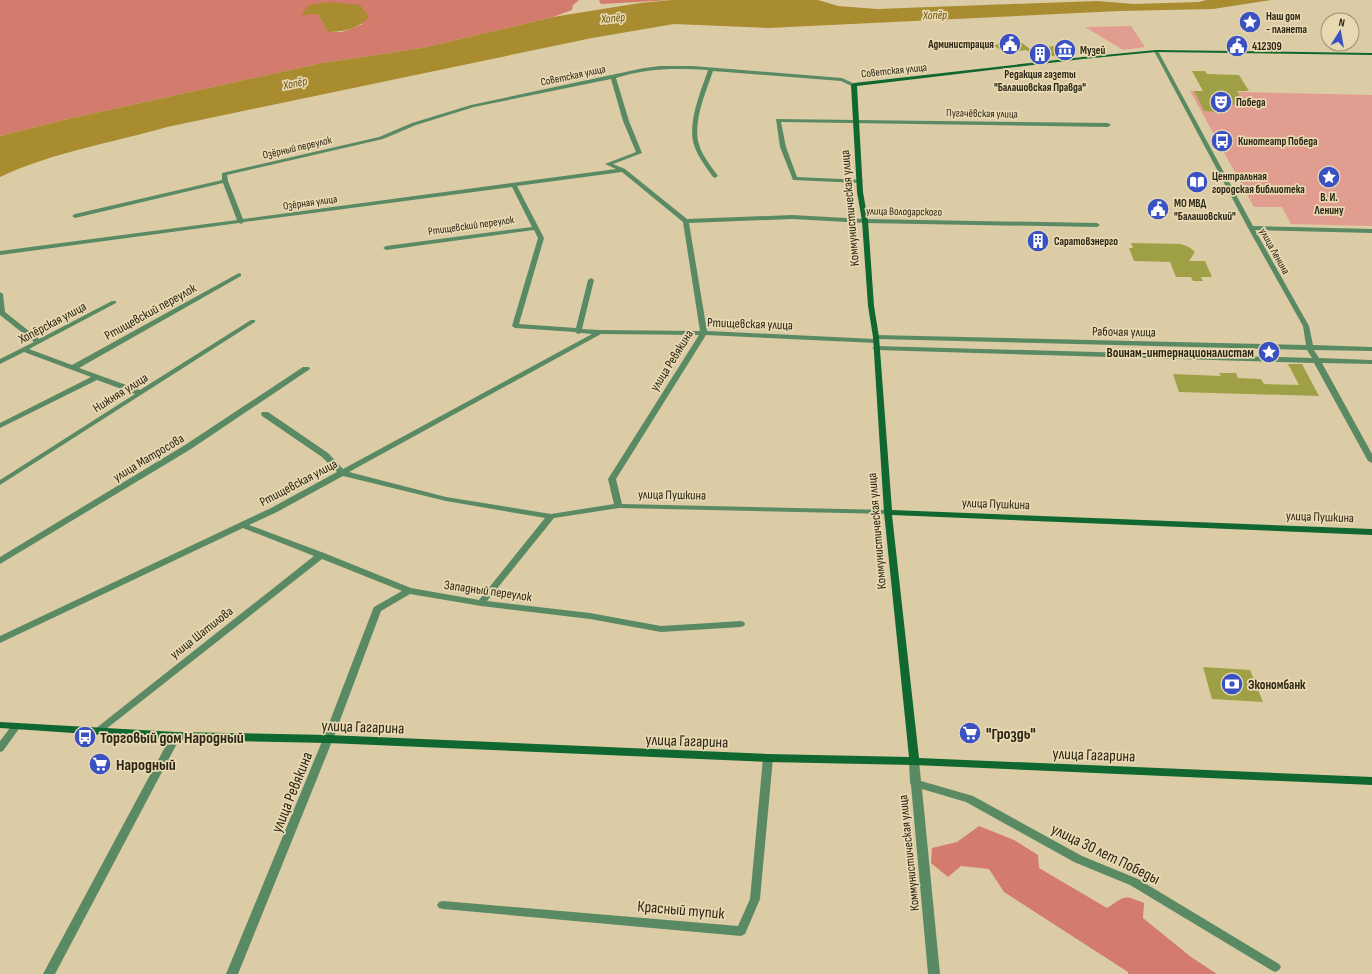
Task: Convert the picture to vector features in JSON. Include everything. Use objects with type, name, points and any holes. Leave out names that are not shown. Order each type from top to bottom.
[{"type":"street","name":"Советская улица","points":[[381,138],[414,124],[473,106],[613,77],[627,71],[672,67],[842,80],[854,85],[1090,57],[1156,51],[1372,54]]},
{"type":"street","name":"улица Ленина","points":[[1156,51],[1250,228],[1306,326],[1310,348],[1372,461]]},
{"type":"street","points":[[711,69],[701,98],[695,136],[703,159],[715,176]]},
{"type":"street","points":[[613,77],[626,122],[639,153],[608,164],[623,170],[686,221]]},
{"type":"street","name":"Коммунистическая улица","points":[[854,85],[855,121],[865,221],[871,306],[876,342],[888,512],[914,761],[934,974]]},
{"type":"street","name":"Пугачёвская улица","points":[[860,181],[795,179],[783,147],[778,120],[1108,125]]},
{"type":"street","name":"Озёрный переулок","points":[[75,216],[224,181],[224,174],[381,138]]},
{"type":"street","name":"Озёрная улица","points":[[0,253],[623,170]]},
{"type":"street","points":[[224,181],[241,222]]},
{"type":"street","name":"Ртищевская улица","points":[[514,185],[541,238],[515,326],[578,332],[704,334],[876,342]]},
{"type":"street","name":"улица Володарского","points":[[686,221],[792,217],[865,221],[1096,225]]},
{"type":"street","name":"улица Ревякина","points":[[619,506],[612,479],[704,334],[686,221]]},
{"type":"street","name":"Ртищевский переулок","points":[[386,248],[536,228]]},
{"type":"street","points":[[1250,228],[1372,231]]},
{"type":"street","name":"Ртищевский переулок","points":[[73,368],[239,275]]},
{"type":"street","points":[[578,332],[591,280]]},
{"type":"street","points":[[0,294],[3,318],[39,342]]},
{"type":"street","name":"Хопёрская улица","points":[[0,362],[114,302]]},
{"type":"street","name":"Нижняя улица","points":[[0,483],[253,321]]},
{"type":"street","name":"Ртищевская улица","points":[[0,640],[242,525],[342,473],[600,332]]},
{"type":"street","name":"Рабочая улица","points":[[876,342],[1372,349]]},
{"type":"street","name":"Рабочая улица","points":[[876,342],[1372,362]]},
{"type":"street","points":[[24,350],[73,368],[95,378],[140,393]]},
{"type":"street","name":"улица Матросова","points":[[0,561],[188,448],[306,369]]},
{"type":"street","points":[[0,426],[95,378]]},
{"type":"street","points":[[265,414],[325,455],[342,473],[446,499],[551,516],[619,506]]},
{"type":"street","name":"улица Пушкина","points":[[619,506],[888,512],[1372,532]]},
{"type":"street","points":[[481,603],[551,516]]},
{"type":"street","name":"Западный переулок","points":[[242,525],[321,555],[408,591],[481,603],[590,616],[661,629],[741,624]]},
{"type":"street","name":"улица Шатилова","points":[[98,731],[321,555]]},
{"type":"street","name":"улица Ревякина","points":[[232,974],[328,739],[377,609],[408,591]]},
{"type":"street","name":"улица Гагарина","points":[[0,726],[176,736],[328,739],[768,758],[914,761],[1372,781]]},
{"type":"street","points":[[0,748],[16,726]]},
{"type":"street","points":[[48,974],[176,736]]},
{"type":"street","name":"Красный тупик","points":[[444,905],[742,931],[755,899],[768,758]]},
{"type":"street","name":"улица 30 лет Победы","points":[[915,783],[969,800],[1078,859],[1134,882],[1275,967]]},
{"type":"shaded area","points":[[0,0],[579,0],[573,5],[572,10],[553,17],[422,48],[322,63],[63,120],[0,136]],"holes":[[[318,14],[363,24],[342,32],[328,32]]]},
{"type":"shaded area","points":[[599,0],[672,0],[601,4]]},
{"type":"shaded area","points":[[1131,26],[1145,47],[1123,50],[1085,27]]},
{"type":"shaded area","points":[[1190,91],[1372,95],[1372,226],[1291,224],[1282,207],[1254,207]]},
{"type":"shaded area","points":[[979,826],[1014,840],[1038,855],[1039,868],[1107,908],[1117,901],[1128,897],[1144,903],[1143,918],[1191,957],[1217,974],[1128,974],[1128,972],[1004,892],[989,869],[961,866],[948,877],[931,863],[932,848],[957,842]]},
{"type":"water","name":"Хопёр","points":[[672,0],[818,0],[838,6],[877,9],[1097,1],[1134,4],[1199,2],[1206,0],[1271,0],[1213,9],[1119,11],[768,28],[674,24],[592,38],[167,127],[61,154],[20,168],[0,177],[0,136],[63,120],[322,63],[422,48],[553,17],[640,3]]},
{"type":"water","points":[[329,2],[360,5],[369,17],[365,21],[350,29],[328,32],[318,14],[301,15],[309,5]]},
{"type":"building","points":[[1021,42],[1030,49],[1063,45],[1075,53],[1037,58],[1026,50],[1005,53],[993,45]]},
{"type":"building","points":[[1192,71],[1205,71],[1207,74],[1239,75],[1249,91],[1237,91],[1245,105],[1213,104],[1217,112],[1204,111],[1194,91],[1203,91]]},
{"type":"building","points":[[1131,243],[1181,244],[1189,247],[1195,252],[1189,261],[1205,261],[1212,277],[1201,277],[1203,281],[1193,281],[1191,277],[1176,277],[1170,262],[1134,261],[1129,248],[1133,248]]},
{"type":"building","points":[[1288,364],[1302,364],[1319,396],[1179,392],[1173,374],[1221,376],[1219,373],[1236,373],[1238,378],[1261,379],[1264,384],[1299,385]]},
{"type":"building","name":"Экономбанк","points":[[1203,667],[1250,670],[1263,702],[1212,699]]},
{"type":"place","name":"Наш дом - планета","points":[[1250,22]]},
{"type":"place","name":"Администрация","points":[[1010,44]]},
{"type":"place","name":"412309","points":[[1237,46]]},
{"type":"place","name":"Музей","points":[[1065,50]]},
{"type":"place","name":"Редакция газеты \"Балашовская Правда\"","points":[[1040,54]]},
{"type":"place","name":"Победа","points":[[1221,102]]},
{"type":"place","name":"Кинотеатр Победа","points":[[1222,141]]},
{"type":"place","name":"В. И. Ленину","points":[[1329,177]]},
{"type":"place","name":"Центральная городская библиотека","points":[[1197,182]]},
{"type":"place","name":"МО МВД \"Балашовский\"","points":[[1158,209]]},
{"type":"place","name":"Саратовэнерго","points":[[1038,241]]},
{"type":"place","name":"Воинам-интернационалистам","points":[[1269,352]]},
{"type":"place","name":"Экономбанк","points":[[1232,684]]},
{"type":"place","name":"\"Гроздь\"","points":[[970,733]]},
{"type":"place","name":"Торговый дом Народный","points":[[85,737]]},
{"type":"place","name":"Народный","points":[[100,764]]}]
